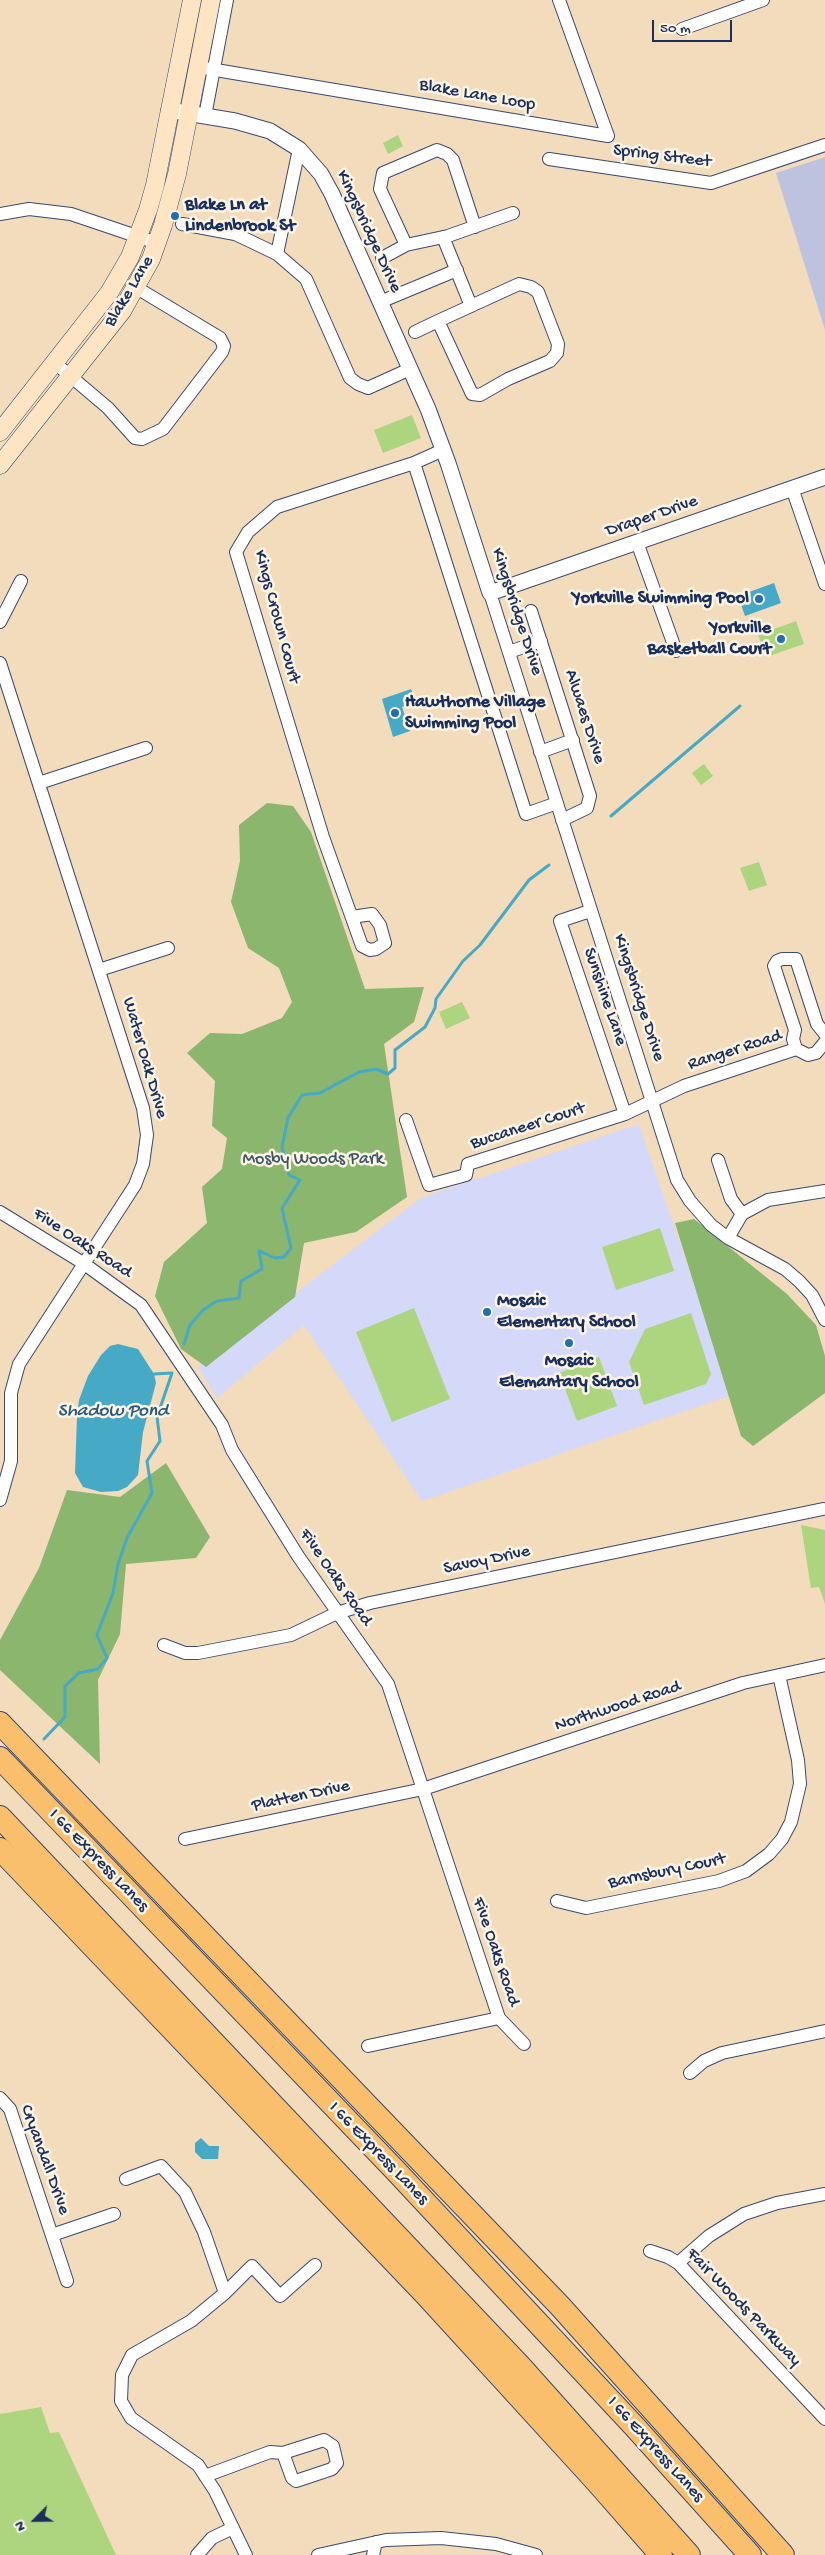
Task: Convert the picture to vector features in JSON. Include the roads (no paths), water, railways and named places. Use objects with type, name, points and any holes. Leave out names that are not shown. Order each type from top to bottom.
[{"type":"highway","points":[[0,1723],[560,2306],[783,2555]]},
{"type":"highway","name":"I 66 Express Lanes","points":[[0,1758],[402,2178],[635,2427],[750,2555]]},
{"type":"highway","points":[[0,1817],[521,2367],[689,2555]]},
{"type":"highway","points":[[0,1849],[426,2296],[596,2480],[661,2555]]},
{"type":"main road","name":"Blake Lane","points":[[0,432],[109,294],[139,236],[155,185],[192,0]]},
{"type":"main road","name":"Blake Lane","points":[[0,465],[71,377],[122,311],[137,288],[157,243],[197,115],[205,68],[211,0]]},
{"type":"street","points":[[205,68],[227,0]]},
{"type":"street","name":"Blake Lane Loop","points":[[205,68],[608,136],[560,0]]},
{"type":"street","points":[[682,29],[763,0]]},
{"type":"street","name":"Kingsbridge Drive","points":[[169,110],[253,125],[285,138],[299,148],[321,174],[332,194],[410,369],[443,450],[651,1100],[682,1189],[701,1214],[728,1238],[785,1269],[812,1295],[825,1320]]},
{"type":"street","name":"Spring Street","points":[[550,159],[711,183],[825,145]]},
{"type":"street","points":[[278,254],[299,148]]},
{"type":"street","points":[[406,245],[380,189],[383,173],[437,150],[447,154],[453,160],[475,227]]},
{"type":"street","points":[[0,214],[29,209],[61,212],[86,218],[157,243]]},
{"type":"street","points":[[382,258],[406,245],[443,237],[513,213]]},
{"type":"street","points":[[182,224],[235,234],[278,254],[306,279],[350,378],[368,388],[410,369]]},
{"type":"street","points":[[443,237],[471,306]]},
{"type":"street","points":[[380,302],[456,270]]},
{"type":"street","points":[[415,332],[438,321],[519,284],[531,287],[538,292],[558,344],[557,353],[550,361],[508,378],[480,395],[472,394],[438,321]]},
{"type":"street","points":[[55,363],[108,408],[135,438],[142,439],[163,428],[222,352],[224,346],[220,338],[137,288]]},
{"type":"street","name":"Kings Crown Court","points":[[352,917],[323,837],[236,552],[248,532],[277,507],[414,463],[443,450]]},
{"type":"street","points":[[414,463],[526,814],[557,803]]},
{"type":"street","name":"Draper Drive","points":[[490,593],[825,477]]},
{"type":"street","points":[[792,488],[825,584]]},
{"type":"street","points":[[637,542],[676,651]]},
{"type":"street","points":[[0,622],[21,581]]},
{"type":"street","name":"Alwaes Drive","points":[[531,611],[573,740],[590,800],[590,804],[584,810],[562,820]]},
{"type":"street","points":[[509,652],[541,641]]},
{"type":"street","name":"Water Oak Drive","points":[[0,663],[144,1108],[147,1135],[143,1164],[135,1185],[19,1364],[5,1426],[11,1461],[0,1500]]},
{"type":"street","points":[[540,752],[573,740]]},
{"type":"street","points":[[39,783],[146,748]]},
{"type":"street","name":"Sunshine Lane","points":[[590,911],[560,921],[625,1114]]},
{"type":"street","points":[[99,970],[168,948]]},
{"type":"street","points":[[796,1049],[793,1039],[795,1030],[774,966],[777,961],[796,959],[821,1029]]},
{"type":"street","points":[[795,1030],[802,1024],[821,1029]]},
{"type":"street","name":"Ranger Road","points":[[651,1100],[796,1049],[808,1055],[816,1053],[825,1042]]},
{"type":"street","name":"Buccaneer Court","points":[[406,1120],[429,1185],[466,1175],[468,1164],[625,1114],[651,1100]]},
{"type":"street","points":[[718,1160],[731,1199],[742,1214]]},
{"type":"street","points":[[728,1238],[742,1214],[768,1200],[825,1191]]},
{"type":"street","name":"Five Oaks Road","points":[[0,1212],[83,1263],[141,1305],[156,1323],[164,1340],[222,1425],[232,1450],[258,1494],[388,1684],[499,2018],[524,2044]]},
{"type":"street","name":"Savoy Drive","points":[[164,1645],[185,1653],[198,1653],[291,1634],[337,1612],[370,1603],[823,1509]]},
{"type":"street","name":"Northwood Road","points":[[423,1789],[743,1683],[825,1665]]},
{"type":"street","name":"Barnsbury Court","points":[[557,1901],[586,1908],[719,1881],[746,1871],[769,1854],[782,1839],[791,1822],[800,1784],[798,1760],[778,1675]]},
{"type":"street","name":"Platten Drive","points":[[185,1839],[423,1789]]},
{"type":"street","points":[[368,2046],[499,2018]]},
{"type":"street","points":[[690,2073],[704,2061],[722,2052],[825,2031]]},
{"type":"street","name":"Cryandall Drive","points":[[0,2098],[10,2109],[67,2281]]},
{"type":"street","points":[[126,2179],[161,2166],[185,2192],[204,2232],[224,2293]]},
{"type":"street","points":[[678,2264],[709,2236],[744,2214],[777,2203],[825,2194]]},
{"type":"street","name":"Cryandall Drive","points":[[52,2235],[114,2214]]},
{"type":"street","name":"Fair Woods Parkway","points":[[650,2251],[660,2253],[678,2264],[825,2419]]},
{"type":"street","points":[[246,2555],[198,2466],[131,2418],[120,2401],[122,2375],[132,2355],[191,2321],[252,2266],[280,2296],[315,2265]]},
{"type":"street","points":[[205,2476],[270,2452],[284,2453]]},
{"type":"street","points":[[197,2555],[212,2538],[233,2528]]},
{"type":"street","points":[[318,2555],[376,2542],[414,2538],[451,2538],[496,2544],[536,2555]]},
{"type":"street","points":[[373,2555],[376,2542]]},
{"type":"water","name":"Yorkville Swimming Pool","points":[[774,583],[781,603],[745,616],[738,596]]},
{"type":"water","name":"Hawthorne Village Swimming Pool","points":[[411,689],[415,701],[402,707],[410,731],[393,737],[382,699]]},
{"type":"water","name":"Shadow Pond","points":[[118,1344],[138,1349],[154,1374],[156,1383],[143,1432],[138,1475],[127,1487],[118,1491],[101,1492],[83,1487],[75,1473],[77,1417],[79,1400],[88,1376],[101,1355],[110,1346]]},
{"type":"water","points":[[201,2138],[209,2146],[219,2146],[218,2159],[202,2159],[195,2152],[195,2143]]},
{"type":"waterway","points":[[611,816],[740,706]]},
{"type":"waterway","points":[[184,1344],[190,1325],[203,1310],[217,1301],[239,1298],[241,1281],[262,1269],[259,1251],[275,1258],[284,1257],[291,1248],[282,1208],[300,1180],[289,1175],[282,1147],[288,1118],[302,1095],[320,1093],[359,1072],[376,1069],[388,1074],[395,1068],[395,1050],[425,1027],[435,1008],[436,999],[463,961],[480,945],[529,880],[549,865]]},
{"type":"waterway","points":[[44,1739],[65,1717],[65,1686],[79,1673],[98,1669],[107,1658],[97,1635],[113,1593],[118,1564],[127,1538],[152,1493],[147,1461],[160,1441],[157,1417],[172,1373],[154,1374]]},
{"type":"place","name":"Blake Ln at Lindenbrook St","points":[[175,216]]},
{"type":"place","name":"Yorkville Swimming Pool","points":[[759,599]]},
{"type":"place","name":"Yorkville Basketball Court","points":[[781,639]]},
{"type":"place","name":"Hawthorne Village Swimming Pool","points":[[395,713]]},
{"type":"place","name":"Mosaic Elementary School","points":[[487,1312]]},
{"type":"place","name":"Mosaic Elemantary School","points":[[569,1343]]},
{"type":"park label","name":"Mosby Woods Park","points":[[313,1160]]}]
